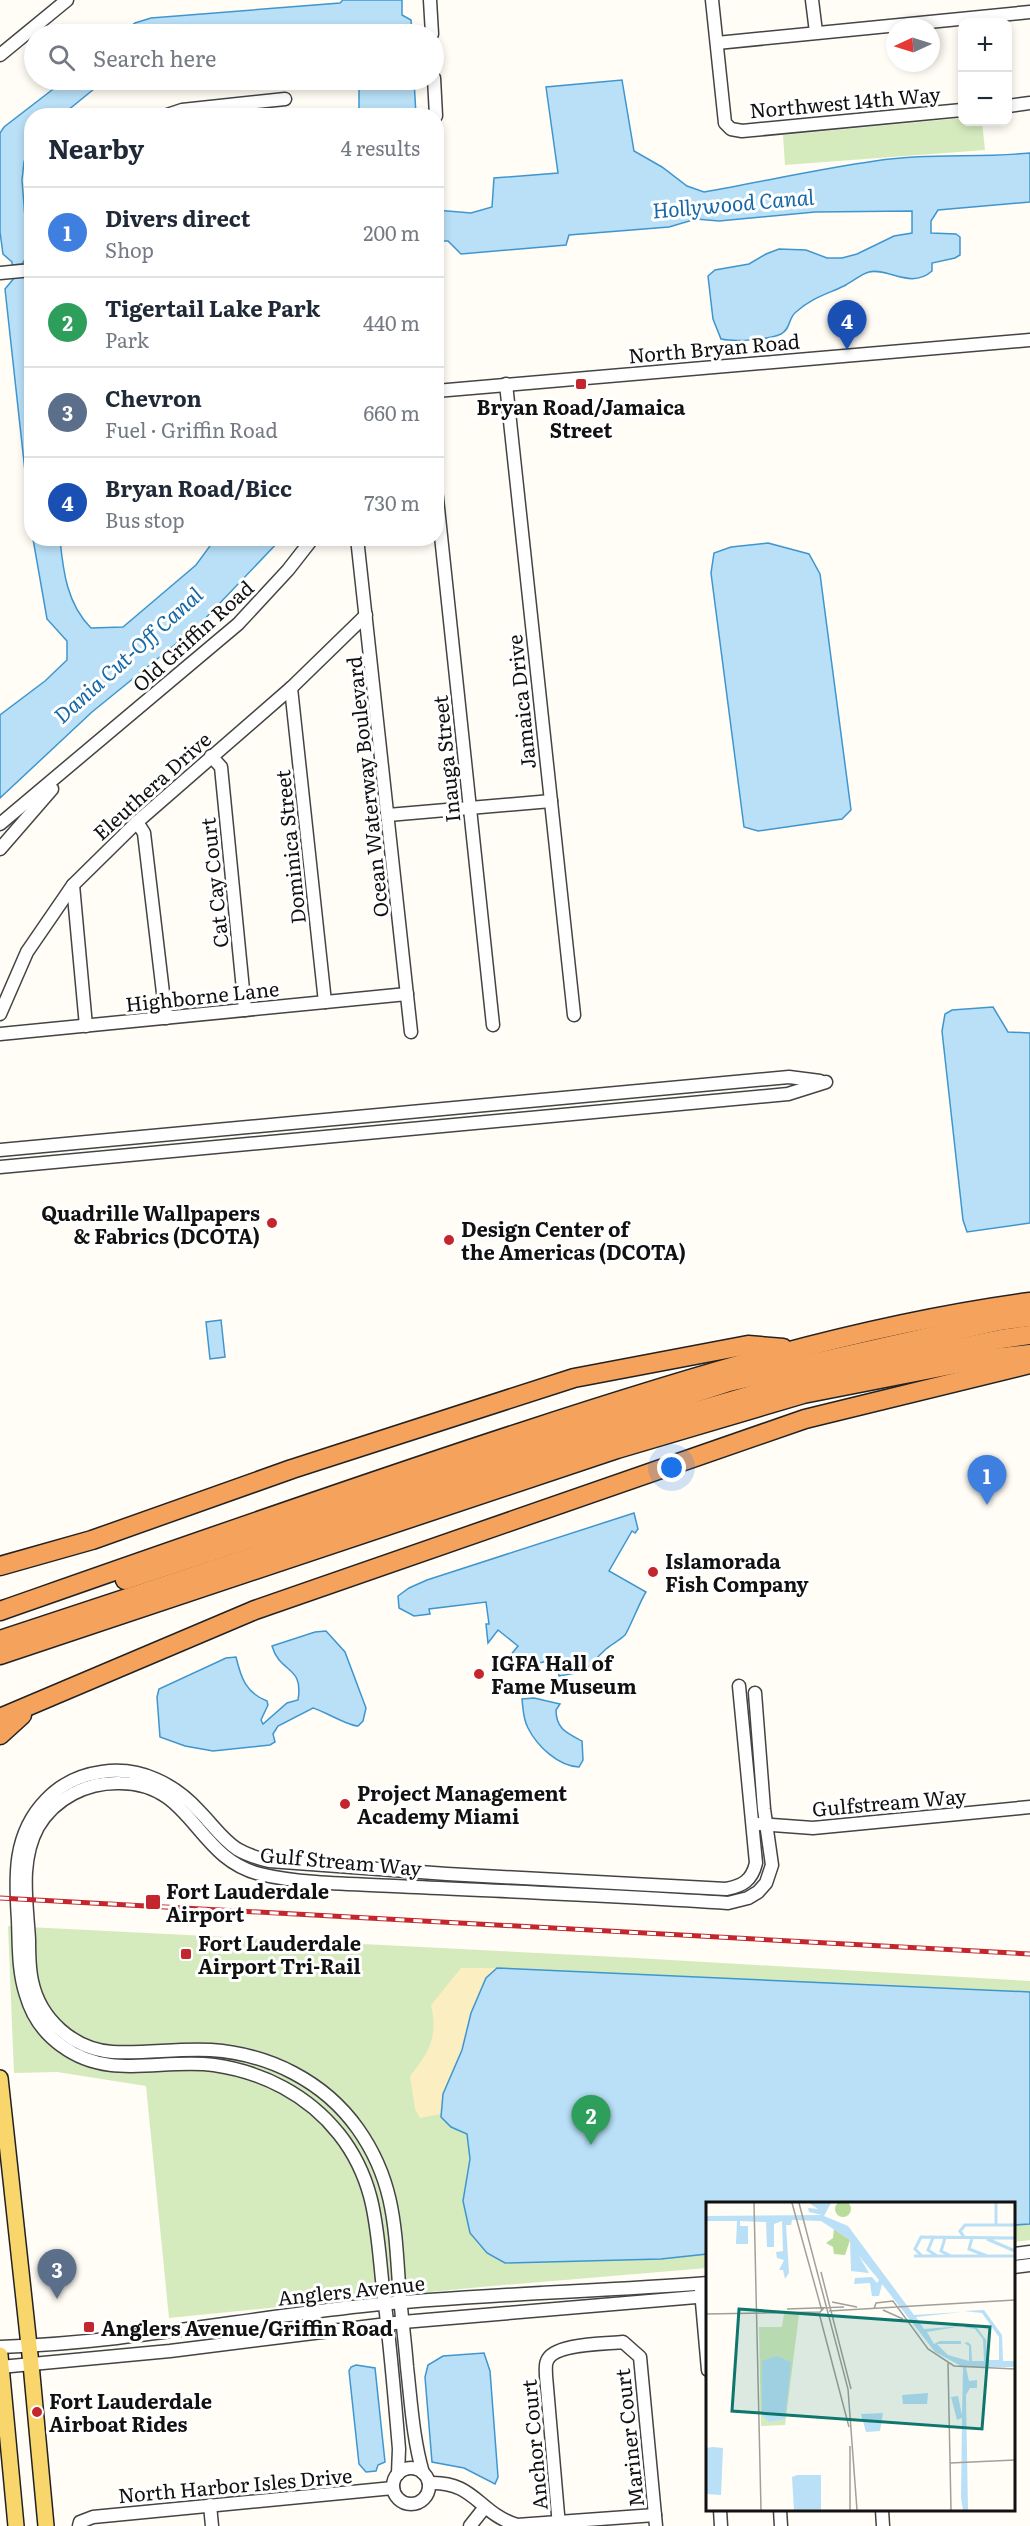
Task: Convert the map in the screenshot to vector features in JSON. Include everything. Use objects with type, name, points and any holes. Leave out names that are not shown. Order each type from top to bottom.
[{"type":"highway","points":[[0,1611],[302,1504],[600,1407],[794,1349],[990,1307],[1030,1302]]},
{"type":"highway","points":[[0,1621],[729,1382],[999,1321],[1030,1317]]},
{"type":"highway","points":[[0,1640],[666,1420],[800,1381],[1030,1335]]},
{"type":"highway","points":[[0,1566],[102,1536],[303,1466],[574,1378],[748,1345],[794,1349]]},
{"type":"highway","points":[[0,1655],[617,1449],[803,1394],[982,1359],[1030,1354]]},
{"type":"highway","points":[[0,1718],[255,1610],[806,1419],[1030,1364]]},
{"type":"highway","points":[[0,1554],[21,1558]]},
{"type":"highway","points":[[0,1735],[35,1704]]},
{"type":"main road","points":[[0,2078],[46,2526]]},
{"type":"main road","points":[[0,2124],[7,2143]]},
{"type":"main road","points":[[0,2363],[16,2526]]},
{"type":"street","points":[[38,24],[67,0]]},
{"type":"street","points":[[430,0],[431,24]]},
{"type":"street","points":[[712,0],[717,43],[1030,12]]},
{"type":"street","points":[[812,0],[816,32]]},
{"type":"street","points":[[0,55],[24,35]]},
{"type":"street","name":"Northwest 14th Way","points":[[717,43],[725,123],[732,129],[742,131],[958,110]]},
{"type":"street","points":[[434,90],[435,108]]},
{"type":"street","points":[[201,108],[285,99]]},
{"type":"street","points":[[1012,105],[1030,103]]},
{"type":"street","points":[[0,273],[24,271]]},
{"type":"street","name":"North Bryan Road","points":[[444,390],[1030,340]]},
{"type":"street","name":"Jamaica Drive","points":[[506,384],[574,1015]]},
{"type":"street","name":"Old Griffin Road","points":[[0,824],[89,752],[238,624],[288,570],[307,546]]},
{"type":"street","name":"Ocean Waterway Boulevard","points":[[358,546],[411,1032]]},
{"type":"street","name":"Inauga Street","points":[[442,546],[493,1025]]},
{"type":"street","name":"Eleuthera Drive","points":[[0,1014],[27,952],[73,885],[137,822],[291,688],[366,615]]},
{"type":"street","name":"Dominica Street","points":[[291,688],[325,1002]]},
{"type":"street","name":"Old Griffin Road","points":[[0,849],[40,801],[89,752]]},
{"type":"street","name":"Cat Cay Court","points":[[211,756],[221,767],[245,1010]]},
{"type":"street","points":[[388,815],[551,801]]},
{"type":"street","points":[[137,822],[144,833],[166,1018]]},
{"type":"street","points":[[73,885],[86,1026]]},
{"type":"street","name":"Highborne Lane","points":[[0,1034],[407,994]]},
{"type":"street","points":[[0,1150],[789,1077],[826,1082],[788,1094],[0,1167]]},
{"type":"street","name":"Gulf Stream Way","points":[[398,2474],[399,2440],[377,2219],[366,2181],[349,2148],[324,2117],[278,2084],[233,2069],[193,2064],[119,2067],[94,2063],[63,2048],[39,2024],[23,1985],[17,1899],[17,1861],[22,1837],[31,1817],[48,1798],[68,1782],[97,1773],[129,1771],[162,1782],[180,1792],[224,1839],[252,1857],[269,1861],[447,1874],[726,1889],[738,1887],[747,1881],[756,1863],[739,1686]]},
{"type":"street","name":"Gulf Stream Way","points":[[426,2478],[411,2404],[394,2218],[379,2165],[357,2128],[320,2089],[285,2068],[233,2052],[206,2049],[122,2052],[97,2050],[70,2038],[51,2020],[36,1996],[32,1983],[26,1892],[27,1854],[43,1819],[62,1800],[83,1788],[105,1783],[129,1783],[164,1794],[188,1815],[210,1845],[222,1856],[263,1875],[350,1883],[728,1903],[748,1898],[758,1892],[766,1882],[772,1865],[766,1825],[755,1693]]},
{"type":"street","name":"Gulfstream Way","points":[[752,1824],[813,1828],[1030,1807]]},
{"type":"street","points":[[1015,2254],[1030,2252]]},
{"type":"street","points":[[1015,2267],[1030,2265]]},
{"type":"street","points":[[704,2283],[706,2333]]},
{"type":"street","name":"Anglers Avenue","points":[[0,2347],[165,2333],[238,2321],[401,2303],[704,2283]]},
{"type":"street","name":"Anglers Avenue","points":[[0,2363],[31,2364],[170,2351],[388,2323],[704,2296]]},
{"type":"street","name":"Anchor Court","points":[[560,2524],[546,2376],[547,2361],[555,2352],[565,2348],[623,2342],[632,2349]]},
{"type":"street","name":"Mariner Court","points":[[632,2349],[640,2357],[656,2520]]},
{"type":"street","points":[[396,2405],[411,2404]]},
{"type":"street","points":[[399,2440],[417,2439]]},
{"type":"street","points":[[426,2478],[426,2497],[414,2504],[400,2500],[393,2488],[398,2474],[412,2468],[426,2478],[460,2487],[501,2520],[517,2525],[656,2520]]},
{"type":"street","name":"North Harbor Isles Drive","points":[[80,2524],[93,2517],[393,2488]]},
{"type":"street","points":[[210,2505],[212,2526]]},
{"type":"street","points":[[470,2526],[485,2507]]},
{"type":"street","points":[[720,2511],[721,2526]]},
{"type":"street","points":[[780,2511],[781,2526]]},
{"type":"street","points":[[882,2511],[883,2526]]},
{"type":"green space","points":[[958,118],[958,126],[982,126],[985,150],[785,165],[783,135]]},
{"type":"green space","points":[[8,1926],[637,1958],[1030,1981],[1030,2240],[1015,2242],[1015,2202],[706,2202],[706,2268],[481,2287],[169,2318],[146,2086],[57,2072],[14,2073]]},
{"type":"sand","points":[[461,1968],[497,1968],[486,1978],[471,2013],[462,2050],[443,2094],[441,2114],[420,2118],[415,2109],[410,2076],[423,2059],[431,2043],[433,2016],[431,2005]]},
{"type":"water","points":[[343,0],[402,0],[402,15],[411,20],[411,24],[134,24],[151,18],[340,3]]},
{"type":"water","name":"Hollywood Canal","points":[[622,80],[634,151],[662,167],[687,186],[704,192],[894,159],[1030,153],[1030,202],[938,210],[931,221],[931,233],[956,234],[960,237],[960,255],[955,258],[932,263],[932,271],[916,278],[876,271],[866,273],[807,303],[793,314],[781,334],[751,340],[721,339],[713,319],[708,276],[715,270],[749,264],[779,249],[806,250],[827,258],[842,258],[857,254],[894,236],[912,233],[912,211],[815,212],[719,221],[696,219],[669,227],[569,235],[566,245],[461,254],[448,241],[444,241],[444,211],[471,213],[492,207],[494,178],[558,173],[546,87]]},
{"type":"water","points":[[52,90],[93,90],[71,108],[29,108]]},
{"type":"water","points":[[359,90],[415,90],[416,108],[359,108]]},
{"type":"water","points":[[24,112],[22,180],[24,261],[22,264],[12,265],[12,262],[3,254],[0,232],[0,133],[4,127]]},
{"type":"water","points":[[15,277],[24,278],[24,462],[5,289]]},
{"type":"water","points":[[768,543],[809,554],[820,574],[851,810],[842,819],[758,831],[744,827],[711,573],[714,553],[731,547]]},
{"type":"water","name":"Dania Cut-Off Canal","points":[[34,546],[61,546],[71,598],[91,628],[123,627],[196,565],[210,546],[274,546],[199,625],[92,712],[0,798],[0,715],[45,681],[67,660],[67,641],[47,619]]},
{"type":"water","points":[[993,1007],[1008,1032],[1030,1033],[1030,1223],[967,1232],[963,1220],[942,1031],[945,1014],[952,1010]]},
{"type":"water","points":[[221,1320],[225,1357],[210,1359],[206,1322]]},
{"type":"water","points":[[634,1513],[638,1529],[635,1533],[632,1531],[609,1571],[646,1592],[625,1635],[583,1671],[559,1676],[557,1659],[539,1663],[539,1661],[513,1664],[512,1657],[509,1657],[518,1646],[498,1630],[488,1643],[486,1624],[489,1624],[486,1602],[429,1609],[430,1614],[414,1616],[399,1608],[398,1596],[427,1580]]},
{"type":"water","points":[[326,1631],[345,1652],[366,1708],[363,1721],[358,1726],[313,1708],[278,1726],[273,1734],[275,1742],[270,1745],[213,1751],[185,1746],[160,1737],[157,1697],[159,1689],[226,1658],[236,1657],[240,1672],[249,1689],[267,1701],[268,1705],[261,1720],[263,1724],[287,1703],[298,1700],[298,1681],[280,1661],[272,1646],[315,1632]]},
{"type":"water","points":[[534,1698],[560,1704],[556,1710],[560,1726],[567,1733],[582,1741],[583,1760],[579,1767],[556,1759],[532,1735],[525,1721],[522,1699]]},
{"type":"water","points":[[497,1968],[1030,1992],[1030,2224],[1015,2225],[1015,2202],[706,2202],[706,2254],[661,2259],[505,2263],[487,2253],[470,2233],[463,2201],[470,2159],[467,2134],[451,2127],[441,2117],[443,2094],[462,2050],[471,2013],[486,1978]]},
{"type":"water","points":[[484,2353],[490,2371],[498,2477],[495,2484],[464,2468],[432,2462],[425,2377],[428,2365],[443,2356]]},
{"type":"water","points":[[356,2365],[375,2368],[385,2462],[378,2465],[376,2471],[366,2472],[359,2464],[349,2371]]},
{"type":"railway","points":[[0,1898],[1030,1954]]},
{"type":"place","name":"Bryan Road/Bicc","points":[[847,350]]},
{"type":"place","name":"Bryan Road/Jamaica Street","points":[[581,384]]},
{"type":"place","name":"Quadrille Wallpapers & Fabrics (DCOTA)","points":[[272,1223]]},
{"type":"place","name":"Design Center of the Americas (DCOTA)","points":[[449,1240]]},
{"type":"place","name":"Divers direct","points":[[987,1505]]},
{"type":"place","name":"Islamorada Fish Company","points":[[653,1572]]},
{"type":"place","name":"IGFA Hall of Fame Museum","points":[[479,1674]]},
{"type":"place","name":"Project Management Academy Miami","points":[[345,1804]]},
{"type":"place","name":"Fort Lauderdale Airport","points":[[153,1902]]},
{"type":"place","name":"Fort Lauderdale Airport Tri-Rail","points":[[186,1954]]},
{"type":"place","name":"Tigertail Lake Park","points":[[591,2145]]},
{"type":"place","name":"Chevron","points":[[57,2299]]},
{"type":"place","name":"Anglers Avenue/Griffin Road","points":[[89,2327]]},
{"type":"place","name":"Fort Lauderdale Airboat Rides","points":[[37,2412]]}]
